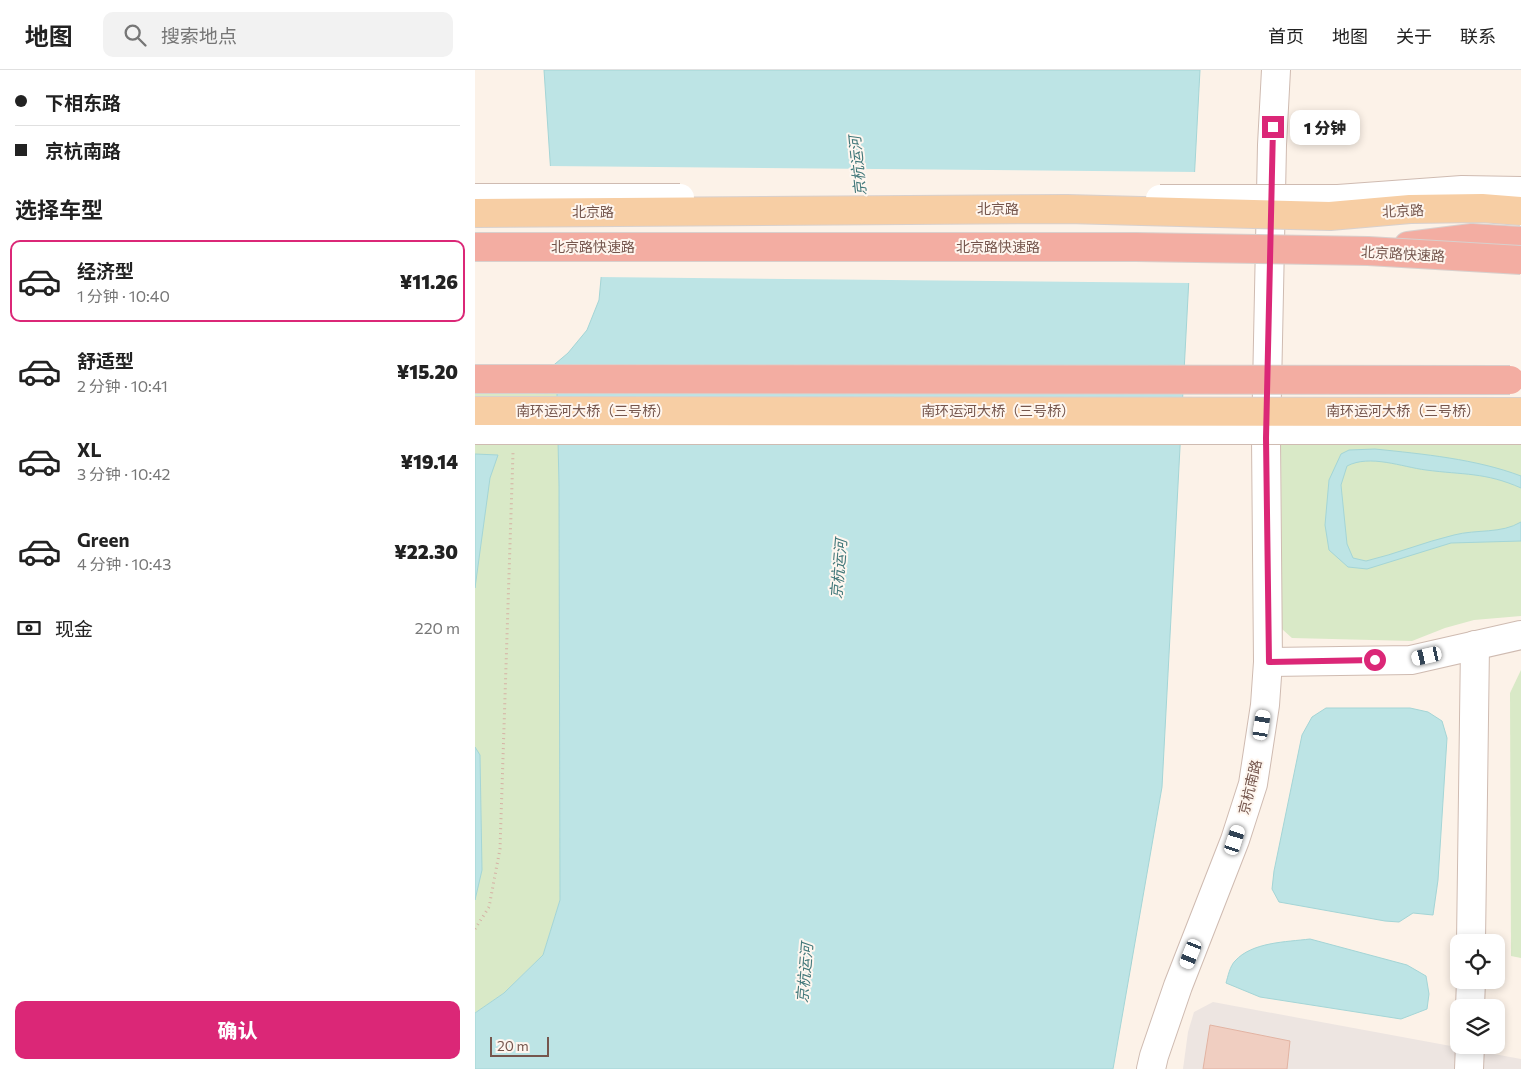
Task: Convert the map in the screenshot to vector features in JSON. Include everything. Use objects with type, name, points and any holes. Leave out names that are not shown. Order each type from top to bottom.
[{"type":"highway","points":[[1369,251],[1472,238],[1521,241]]},
{"type":"highway","name":"北京路快速路","points":[[475,247],[1136,247],[1369,251],[1521,260]]},
{"type":"highway","points":[[475,379],[1517,380]]},
{"type":"main road","name":"北京路","points":[[475,213],[1067,209],[1330,216],[1410,209],[1483,208],[1521,210]]},
{"type":"main road","name":"南环运河大桥（三号桥）","points":[[475,411],[1521,412]]},
{"type":"street","name":"京杭南路","points":[[1151,1069],[1153,1056],[1178,986],[1235,840],[1253,784],[1265,706],[1269,662],[1266,438],[1272,146],[1276,70]]},
{"type":"street","points":[[475,198],[1338,199],[1462,190],[1521,191]]},
{"type":"street","points":[[475,430],[1521,430]]},
{"type":"street","points":[[1269,662],[1411,660],[1521,635]]},
{"type":"street","points":[[1471,934],[1475,646]]},
{"type":"street","points":[[1469,1069],[1470,1054]]},
{"type":"path","points":[[475,929],[489,908],[500,848],[513,448]]},
{"type":"shaded area","points":[[1213,1002],[1450,1046],[1450,1054],[1494,1054],[1521,1059],[1521,1069],[1183,1069],[1188,1032],[1194,1012]]},
{"type":"green space","points":[[475,393],[557,393],[560,900],[543,955],[504,993],[475,1013]]},
{"type":"green space","points":[[1521,435],[1521,616],[1474,620],[1445,628],[1412,641],[1292,638],[1282,629],[1281,444],[1306,438]]},
{"type":"green space","points":[[1521,670],[1521,958],[1511,956],[1510,693]]},
{"type":"water","name":"京杭运河","points":[[544,70],[1200,70],[1162,787],[1113,1069],[475,1069],[475,1013],[504,993],[543,955],[560,900],[559,486],[557,393],[549,369],[568,353],[587,330],[599,300],[602,268],[598,238],[586,204],[551,175]]},
{"type":"water","points":[[1375,449],[1449,458],[1486,465],[1521,476],[1521,488],[1496,479],[1426,470],[1386,462],[1366,461],[1347,466],[1341,485],[1347,544],[1353,558],[1366,561],[1454,535],[1497,530],[1521,522],[1521,541],[1451,543],[1367,569],[1348,567],[1329,550],[1325,525],[1329,480],[1341,454],[1349,450]]},
{"type":"water","points":[[475,454],[498,455],[490,478],[475,588]]},
{"type":"water","points":[[1326,708],[1410,708],[1428,712],[1442,721],[1447,738],[1438,880],[1433,915],[1413,913],[1399,922],[1385,921],[1279,902],[1272,889],[1302,735],[1312,717]]},
{"type":"water","points":[[475,747],[480,755],[482,870],[475,900]]},
{"type":"water","points":[[1310,939],[1407,965],[1426,976],[1429,994],[1427,1009],[1401,1019],[1260,997],[1226,983],[1233,963],[1251,950],[1280,942]]},
{"type":"pier","points":[[548,166],[1197,172],[1191,283],[598,277],[596,239],[584,206],[550,198]]},
{"type":"building","points":[[1210,1025],[1290,1041],[1287,1069],[1203,1069]]},
{"type":"route","points":[[1273,127],[1266,438],[1269,662],[1375,660]]}]
